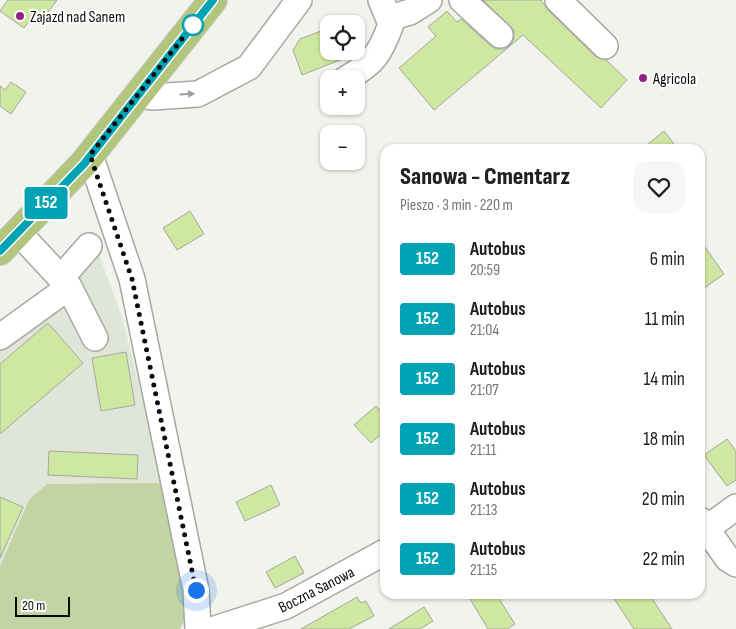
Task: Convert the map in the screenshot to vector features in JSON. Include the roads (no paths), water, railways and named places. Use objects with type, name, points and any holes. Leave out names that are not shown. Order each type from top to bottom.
[{"type":"main road","points":[[9,241],[90,155],[213,0]]},
{"type":"street","points":[[139,95],[152,97],[198,94],[249,67],[299,0]]},
{"type":"street","points":[[361,70],[383,48],[391,24],[385,9],[410,12],[429,0]]},
{"type":"street","points":[[462,0],[500,35]]},
{"type":"street","points":[[558,0],[605,46]]},
{"type":"street","points":[[90,155],[132,279],[196,590],[198,629]]},
{"type":"street","points":[[9,241],[65,282],[95,338]]},
{"type":"street","points":[[0,337],[65,282],[90,246]]},
{"type":"street","points":[[705,524],[736,508]]},
{"type":"street","points":[[705,528],[728,559],[736,564]]},
{"type":"street","name":"Boczna Sanowa","points":[[215,629],[286,606],[380,555]]},
{"type":"place","name":"Zajazd nad Sanem","points":[[20,16]]},
{"type":"place","name":"Agricola","points":[[643,78]]}]
